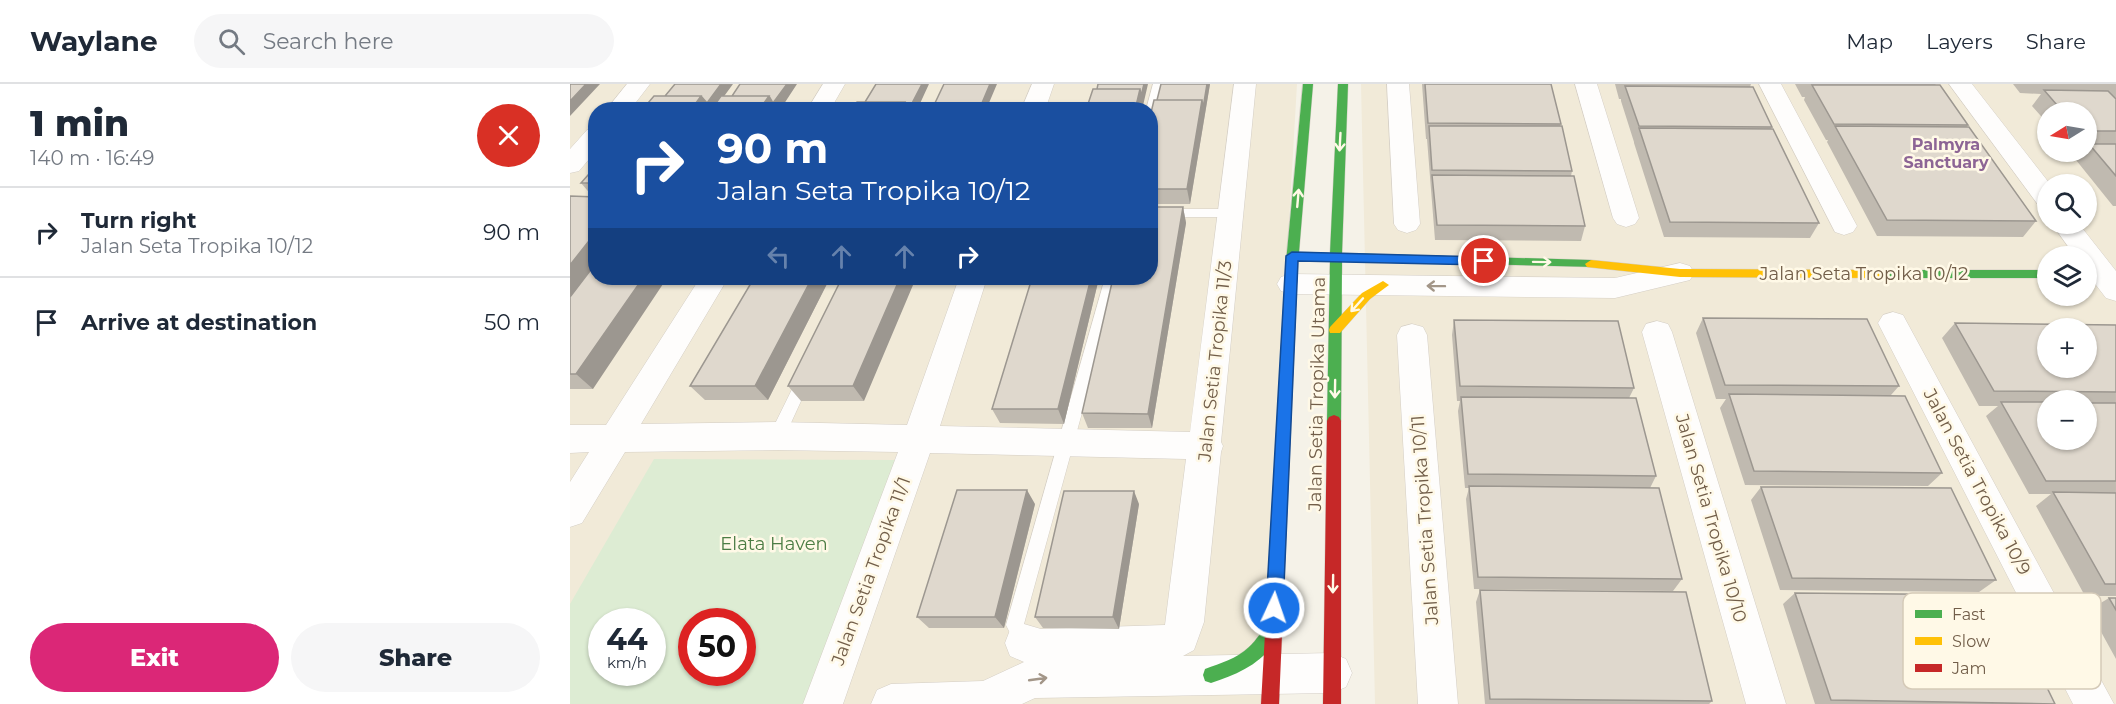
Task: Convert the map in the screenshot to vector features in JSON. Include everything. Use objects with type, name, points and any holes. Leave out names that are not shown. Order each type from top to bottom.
[{"type":"main road","name":"Jalan Setia Tropika Utama","points":[[1270,689],[1292,270],[1308,84]]},
{"type":"main road","name":"Jalan Setia Tropika Utama","points":[[1332,688],[1336,217],[1343,84]]},
{"type":"main road","points":[[1335,330],[1385,272],[1354,242],[1336,217]]},
{"type":"main road","name":"Jalan Seta Tropika 10/12","points":[[1680,273],[2037,274]]},
{"type":"main road","points":[[1211,675],[1250,661],[1273,631]]},
{"type":"street","points":[[624,102],[639,84]]},
{"type":"street","points":[[823,102],[834,84]]},
{"type":"street","points":[[1036,102],[1043,84]]},
{"type":"street","name":"Jalan Setia Tropika 11/3","points":[[1024,643],[1041,648],[1167,644],[1180,637],[1185,622],[1207,446],[1245,84]]},
{"type":"street","points":[[1398,84],[1407,224]]},
{"type":"street","points":[[1586,84],[1626,218]]},
{"type":"street","points":[[1770,84],[1844,226]]},
{"type":"street","points":[[1960,84],[2037,186]]},
{"type":"street","points":[[570,165],[588,144]]},
{"type":"street","points":[[2073,234],[2106,279]]},
{"type":"street","name":"Jalan Seta Tropika 10/12","points":[[1292,270],[1486,274],[1615,288],[1680,273]]},
{"type":"street","points":[[570,512],[710,285]]},
{"type":"street","name":"Jalan Setia Tropika 11/1","points":[[823,704],[919,439],[971,285]]},
{"type":"street","name":"Jalan Setia Tropika 10/9","points":[[1893,323],[2035,593]]},
{"type":"street","name":"Jalan Setia Tropika 10/10","points":[[1656,332],[1766,704]]},
{"type":"street","name":"Jalan Setia Tropika 10/11","points":[[1412,335],[1438,704]]},
{"type":"street","points":[[570,439],[777,436],[1207,446]]},
{"type":"street","points":[[891,704],[986,703],[1033,678],[1110,690],[1211,675],[1270,689],[1332,688]]},
{"type":"street","name":"Jalan Setia Tropika 10/9","points":[[2086,689],[2094,704]]},
{"type":"lane","points":[[1154,102],[1158,84]]},
{"type":"lane","points":[[1158,213],[1230,213]]},
{"type":"lane","points":[[1024,643],[1015,625],[1110,285]]},
{"type":"lane","points":[[777,436],[812,362]]},
{"type":"shaded area","points":[[570,84],[1297,84],[1261,704],[570,704]]},
{"type":"shaded area","points":[[1361,84],[2116,84],[2116,704],[1375,704]]},
{"type":"green space","name":"Elata Haven","points":[[654,459],[896,460],[803,704],[570,704],[570,604]]},
{"type":"building","points":[[570,84],[586,84],[570,101]]},
{"type":"building","points":[[675,84],[721,84],[708,102],[701,96],[665,96]]},
{"type":"building","points":[[740,84],[787,84],[774,102],[769,96],[732,96]]},
{"type":"building","points":[[876,84],[922,84],[913,102],[865,102]]},
{"type":"building","points":[[944,84],[990,84],[982,102],[935,102]]},
{"type":"building","points":[[1098,84],[1144,84],[1141,96],[1140,89],[1097,89]]},
{"type":"building","points":[[1161,84],[1207,84],[1203,108],[1202,100],[1157,100]]},
{"type":"building","points":[[1425,84],[1551,84],[1561,124],[1428,123]]},
{"type":"building","points":[[1812,85],[1940,85],[1968,125],[1834,124]]},
{"type":"building","points":[[1625,86],[1753,87],[1772,127],[1639,126]]},
{"type":"building","points":[[1093,89],[1140,89],[1137,102],[1089,102]]},
{"type":"building","points":[[2044,90],[2108,91],[2116,99],[2116,131],[2097,131],[2097,102],[2054,102]]},
{"type":"building","points":[[654,96],[701,96],[697,102],[649,102]]},
{"type":"building","points":[[721,96],[769,96],[765,102],[717,102]]},
{"type":"building","points":[[1154,100],[1202,100],[1187,189],[1158,189],[1158,102],[1154,102]]},
{"type":"building","points":[[1429,126],[1562,126],[1572,171],[1432,170]]},
{"type":"building","points":[[1835,126],[1969,127],[2036,221],[1887,220]]},
{"type":"building","points":[[1639,128],[1773,129],[1819,223],[1670,222]]},
{"type":"building","points":[[2097,144],[2116,144],[2116,176],[2097,153]]},
{"type":"building","points":[[588,175],[588,183],[581,183]]},
{"type":"building","points":[[1432,175],[1574,176],[1585,226],[1437,225]]},
{"type":"building","points":[[570,196],[588,197],[588,242],[570,265]]},
{"type":"building","points":[[1158,207],[1183,207],[1148,414],[1082,413],[1111,285],[1158,285]]},
{"type":"building","points":[[588,273],[588,285],[638,285],[576,374],[570,374],[570,297]]},
{"type":"building","points":[[750,285],[808,285],[755,386],[690,386]]},
{"type":"building","points":[[838,285],[897,285],[853,386],[788,386]]},
{"type":"building","points":[[1030,285],[1089,285],[1058,409],[992,409]]},
{"type":"building","points":[[1703,318],[1867,319],[1899,386],[1725,385]]},
{"type":"building","points":[[1454,320],[1618,321],[1634,388],[1460,386]]},
{"type":"building","points":[[1955,323],[2037,324],[2037,378],[2097,378],[2097,325],[2116,325],[2116,392],[2097,392],[2097,390],[1994,391]]},
{"type":"building","points":[[1729,394],[1905,396],[1942,473],[1754,471]]},
{"type":"building","points":[[1461,397],[1636,398],[1656,476],[1468,474]]},
{"type":"building","points":[[2001,402],[2037,402],[2037,450],[2097,450],[2097,403],[2116,403],[2116,481],[2046,481]]},
{"type":"building","points":[[1469,486],[1659,488],[1682,579],[1478,577]]},
{"type":"building","points":[[1761,487],[1951,488],[1996,580],[1792,578]]},
{"type":"building","points":[[957,490],[1027,490],[995,617],[917,617]]},
{"type":"building","points":[[1064,491],[1134,491],[1113,617],[1035,617]]},
{"type":"building","points":[[2053,492],[2116,493],[2116,584],[2105,584]]},
{"type":"building","points":[[1480,590],[1686,592],[1712,701],[1490,699]]},
{"type":"building","points":[[1795,593],[1903,594],[1903,689],[2048,689],[2055,704],[1831,700]]},
{"type":"building","points":[[2109,598],[2116,598],[2116,610]]},
{"type":"traffic: fast","points":[[1292,262],[1308,84]]},
{"type":"traffic: fast","points":[[1334,421],[1336,217],[1343,84]]},
{"type":"traffic: fast","points":[[1292,256],[1591,264]]},
{"type":"traffic: fast","points":[[1883,274],[2037,274]]},
{"type":"traffic: fast","points":[[1211,675],[1239,664],[1254,654],[1273,631]]},
{"type":"traffic: slow","points":[[1591,264],[1680,273],[1883,274]]},
{"type":"traffic: slow","points":[[1335,330],[1366,296],[1383,285]]},
{"type":"traffic: jam","points":[[1270,704],[1292,262]]},
{"type":"traffic: jam","points":[[1332,704],[1334,421]]},
{"type":"district","name":"Palmyra Sanctuary","points":[[1946,153]]},
{"type":"route","points":[[1274,608],[1292,256],[1484,261]]}]
